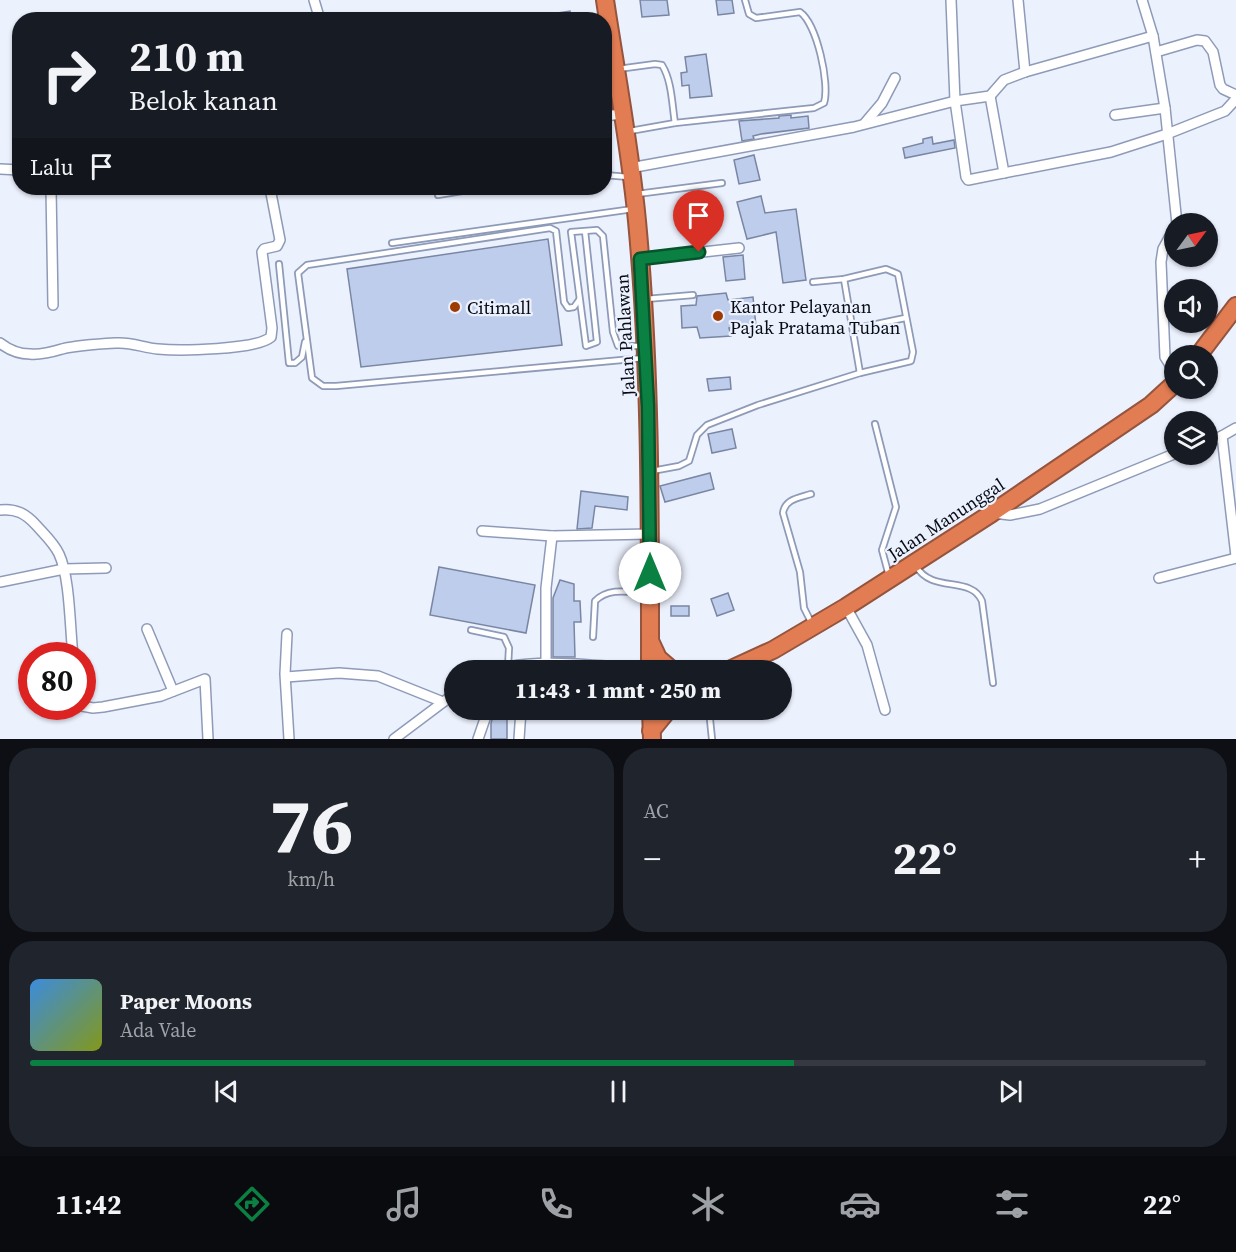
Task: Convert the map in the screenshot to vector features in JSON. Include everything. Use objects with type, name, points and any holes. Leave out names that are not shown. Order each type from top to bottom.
[{"type":"highway","name":"Jalan Pahlawan","points":[[612,48],[635,202],[643,299],[649,471],[650,660]]},
{"type":"highway","points":[[1206,345],[1236,306]]},
{"type":"highway","name":"Jalan Manunggal","points":[[751,660],[813,627],[890,579],[992,513],[1151,405],[1164,393]]},
{"type":"highway","points":[[650,643],[660,660]]},
{"type":"highway","points":[[651,720],[652,735]]},
{"type":"highway","points":[[652,735],[662,720]]},
{"type":"street","points":[[951,0],[956,101],[966,178],[969,180],[1111,152],[1167,134],[1225,111],[1236,97],[1220,85],[1213,52],[1205,41],[1197,40],[1156,52]]},
{"type":"street","points":[[1018,0],[1025,72]]},
{"type":"street","points":[[1142,0],[1153,36],[1165,108],[1176,213]]},
{"type":"street","points":[[631,173],[854,127],[956,101],[990,96],[1004,80],[1025,72],[1153,36]]},
{"type":"street","points":[[865,123],[882,103],[895,78]]},
{"type":"street","points":[[990,96],[1004,173]]},
{"type":"street","points":[[1115,115],[1165,108]]},
{"type":"street","points":[[612,115],[622,114]]},
{"type":"street","points":[[51,195],[53,305]]},
{"type":"street","points":[[0,343],[19,353],[33,355],[117,343],[130,343],[154,349],[185,350],[240,346],[269,339],[272,337],[272,328],[262,252],[264,249],[277,246],[280,240],[271,195]]},
{"type":"street","points":[[1164,247],[1161,262],[1164,345]]},
{"type":"street","points":[[640,259],[739,248]]},
{"type":"street","points":[[1218,438],[1236,428]]},
{"type":"street","points":[[1159,578],[1236,557],[1222,436]]},
{"type":"street","points":[[992,513],[1010,515],[1040,509],[1164,458]]},
{"type":"street","points":[[0,510],[10,509],[21,512],[31,519],[59,554],[64,569],[72,642]]},
{"type":"street","points":[[482,531],[552,536],[650,534]]},
{"type":"street","points":[[546,660],[546,588],[552,536]]},
{"type":"street","points":[[0,582],[64,569],[106,568]]},
{"type":"street","points":[[846,607],[867,645],[885,710]]},
{"type":"street","points":[[147,629],[173,691]]},
{"type":"street","points":[[287,634],[285,674],[289,739]]},
{"type":"street","points":[[286,677],[339,673],[378,676],[443,702]]},
{"type":"street","points":[[96,707],[160,696],[205,679],[208,739]]},
{"type":"street","points":[[394,739],[443,702]]},
{"type":"street","points":[[477,739],[484,720]]},
{"type":"street","points":[[519,739],[520,720]]},
{"type":"lane","points":[[625,132],[675,123],[814,108],[824,104],[827,93],[810,21],[801,12],[756,18],[749,14],[745,0]]},
{"type":"lane","points":[[615,69],[662,65],[666,70],[675,123]]},
{"type":"lane","points":[[612,174],[631,173]]},
{"type":"lane","points":[[392,243],[556,220],[722,183]]},
{"type":"lane","points":[[556,220],[564,303],[568,308],[574,308],[579,300]]},
{"type":"lane","points":[[556,231],[550,228],[306,265],[298,273],[312,378],[323,386],[336,386],[646,352]]},
{"type":"lane","points":[[585,231],[597,342],[586,346],[571,232],[597,230],[603,236],[613,332],[618,346],[646,352]]},
{"type":"lane","points":[[279,264],[289,363],[295,363],[302,357],[306,337]]},
{"type":"lane","points":[[649,471],[679,466],[689,461],[697,435],[707,426],[758,405],[860,373],[911,361],[913,352],[898,274],[895,271],[882,269],[844,279],[813,282]]},
{"type":"lane","points":[[844,279],[860,373]]},
{"type":"lane","points":[[643,299],[693,296]]},
{"type":"lane","points":[[853,329],[905,318]]},
{"type":"lane","points":[[875,424],[896,507],[882,550],[890,579]]},
{"type":"lane","points":[[811,494],[788,502],[783,513],[798,564],[804,608],[813,627]]},
{"type":"lane","points":[[914,563],[927,579],[971,589],[979,595],[993,683]]},
{"type":"lane","points":[[593,637],[595,601],[599,597],[609,591],[650,593]]},
{"type":"lane","points":[[471,630],[504,637],[509,648],[508,660]]},
{"type":"lane","points":[[710,720],[712,739]]},
{"type":"building","points":[[640,0],[667,0],[669,15],[642,17]]},
{"type":"building","points":[[716,0],[732,0],[734,13],[718,15]]},
{"type":"building","points":[[706,54],[712,96],[690,98],[689,85],[682,86],[681,73],[687,72],[685,57]]},
{"type":"building","points":[[791,115],[791,118],[808,116],[809,128],[761,134],[753,136],[754,139],[742,141],[739,121]]},
{"type":"building","points":[[932,137],[933,144],[954,140],[955,148],[905,158],[903,148],[923,143],[923,139]]},
{"type":"building","points":[[754,155],[760,180],[739,184],[734,160]]},
{"type":"building","points":[[761,196],[765,213],[796,209],[806,280],[783,283],[776,232],[747,239],[737,202]]},
{"type":"building","name":"Citimall","points":[[548,239],[562,345],[361,367],[347,269]]},
{"type":"building","points":[[743,255],[745,279],[726,281],[723,257]]},
{"type":"building","name":"Kantor Pelayanan Pajak Pratama Tuban","points":[[726,293],[728,300],[753,297],[756,326],[729,328],[731,336],[700,338],[697,327],[682,328],[681,306],[696,305],[697,296]]},
{"type":"building","points":[[730,377],[731,389],[709,391],[707,379]]},
{"type":"building","points":[[732,429],[736,448],[712,453],[708,434]]},
{"type":"building","points":[[710,473],[714,489],[665,502],[660,486]]},
{"type":"building","points":[[581,491],[628,497],[627,510],[595,506],[592,528],[577,529]]},
{"type":"building","points":[[439,567],[535,585],[526,633],[430,615]]},
{"type":"building","points":[[560,580],[574,584],[574,601],[580,601],[581,622],[574,622],[575,657],[553,657],[553,598]]},
{"type":"building","points":[[728,593],[734,610],[717,616],[711,599]]},
{"type":"building","points":[[671,606],[689,606],[689,616],[671,616]]},
{"type":"building","points":[[492,720],[507,720],[507,739],[491,739]]},
{"type":"place","name":"Citimall","points":[[455,307]]},
{"type":"place","name":"Kantor Pelayanan Pajak Pratama Tuban","points":[[718,316]]},
{"type":"route","points":[[650,573],[648,406],[640,259],[699,252]]}]
